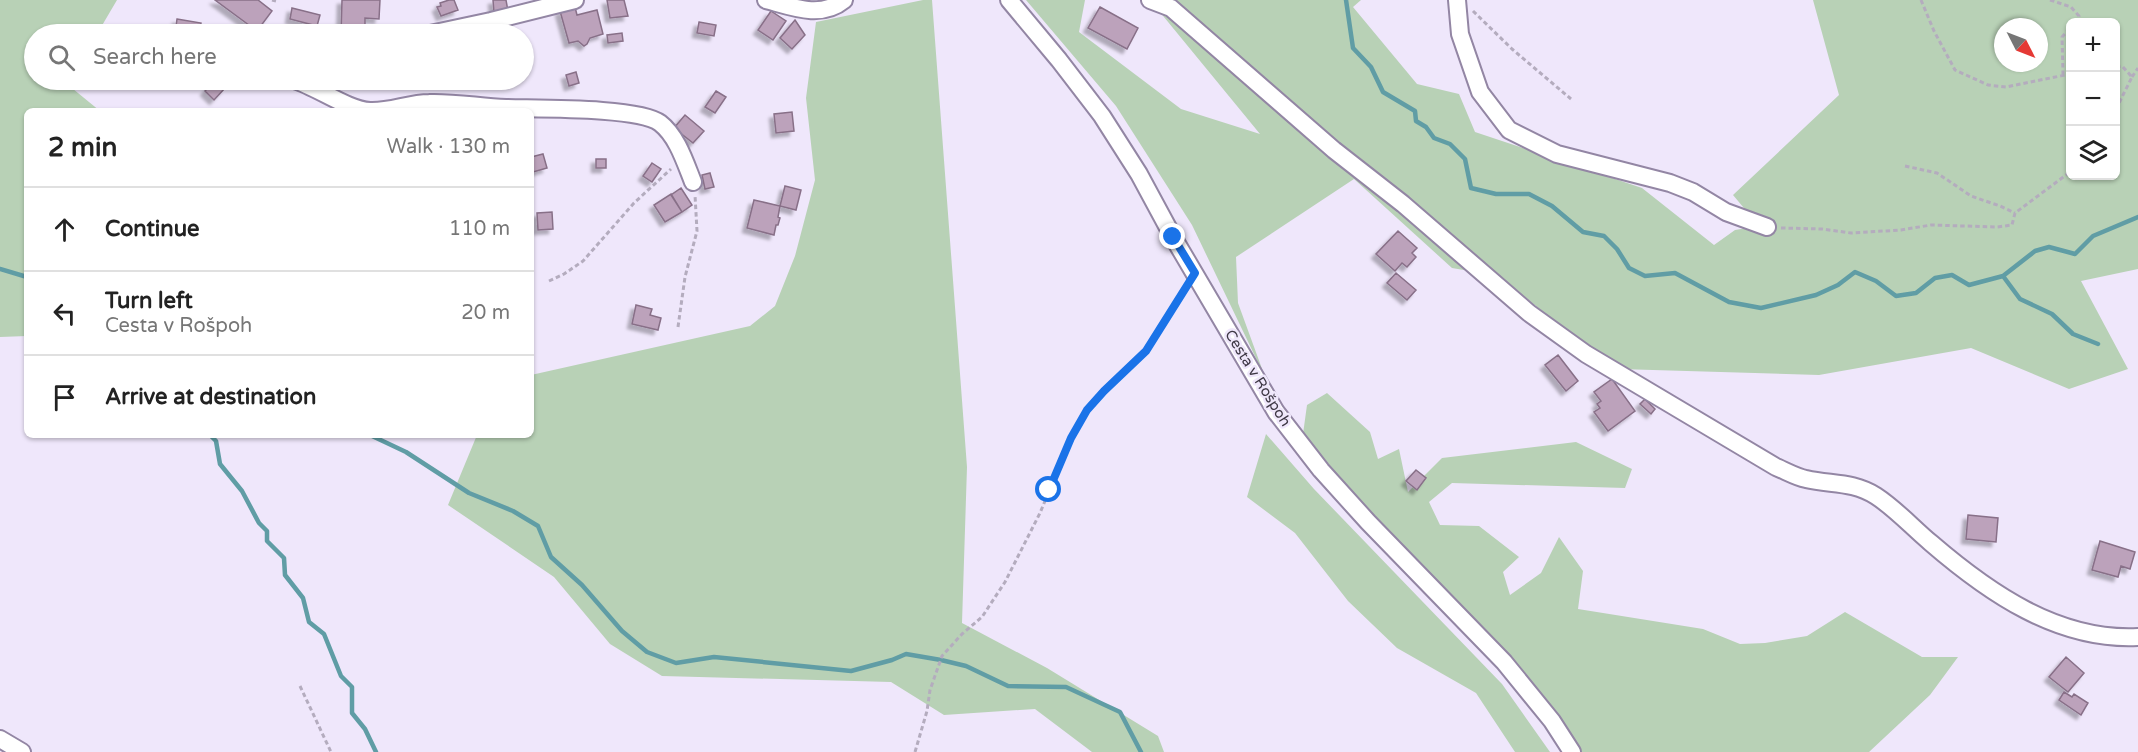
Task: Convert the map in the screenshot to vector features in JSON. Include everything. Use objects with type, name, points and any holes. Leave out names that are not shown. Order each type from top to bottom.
[{"type":"street","points":[[477,24],[574,0]]},
{"type":"street","points":[[766,0],[810,11],[830,8],[844,0]]},
{"type":"street","name":"Cesta v Rošpoh","points":[[1009,0],[1102,116],[1139,174],[1276,412],[1368,522],[1504,662],[1552,721],[1572,752]]},
{"type":"street","points":[[1150,0],[1171,8],[1334,150],[1403,204],[1529,313],[1586,354],[1776,467],[1805,479],[1858,486],[1877,497],[1968,574],[2012,603],[2041,618],[2067,629],[2101,635],[2138,637]]},
{"type":"street","points":[[1463,3],[1460,34],[1480,92],[1509,130],[1557,154],[1670,183],[1693,192],[1726,212],[1767,227]]},
{"type":"street","points":[[320,90],[361,108]]},
{"type":"street","points":[[395,108],[437,103],[507,108]]},
{"type":"street","points":[[534,109],[597,111],[645,117],[660,123],[675,141],[684,157],[693,182]]},
{"type":"street","points":[[0,739],[22,752]]},
{"type":"path","points":[[1922,0],[1934,31],[1956,70],[1989,85],[2006,87],[2066,75]]},
{"type":"path","points":[[2050,0],[2071,7],[2079,16],[2078,18]]},
{"type":"path","points":[[1463,3],[1571,99]]},
{"type":"path","points":[[2063,75],[2062,37],[2066,32]]},
{"type":"path","points":[[2120,66],[2132,77]]},
{"type":"path","points":[[2120,100],[2138,68]]},
{"type":"path","points":[[549,281],[584,261],[634,203],[684,157]]},
{"type":"path","points":[[1905,165],[1937,173],[1971,196],[2015,213]]},
{"type":"path","points":[[1767,227],[1822,229],[1851,233],[1901,230],[1931,225],[1997,227],[2012,225],[2015,213],[2066,175]]},
{"type":"path","points":[[678,327],[685,277],[697,231],[697,208],[693,182]]},
{"type":"path","points":[[915,752],[934,675],[942,656],[982,617],[1013,569],[1040,513],[1071,438],[1087,410],[1104,391],[1140,359],[1195,273]]},
{"type":"path","points":[[300,686],[331,752]]},
{"type":"green space","points":[[0,0],[117,0],[103,24],[24,24],[24,90],[74,90],[96,108],[24,108],[24,336],[0,337]]},
{"type":"green space","points":[[932,0],[967,467],[962,623],[1047,668],[1158,736],[1164,752],[1092,752],[1035,709],[944,715],[891,682],[662,676],[610,644],[554,577],[448,505],[476,438],[534,438],[534,374],[750,326],[775,306],[795,256],[815,180],[806,98],[816,22]]},
{"type":"green space","points":[[1026,0],[1085,0],[1079,32],[1181,109],[1260,134],[1150,0],[1361,0],[1353,7],[1417,84],[1459,94],[1475,132],[1642,188],[1714,245],[1735,230],[1759,226],[1733,195],[1839,95],[1813,0],[2138,0],[2138,269],[2081,281],[2128,369],[2069,389],[1971,348],[1819,375],[1619,369],[1499,276],[1452,268],[1354,179],[1236,257],[1238,303],[1265,377],[1192,225],[1116,106]]},
{"type":"green space","points":[[1327,393],[1370,432],[1378,459],[1399,449],[1408,492],[1442,458],[1576,442],[1632,469],[1625,488],[1452,483],[1429,502],[1440,525],[1479,526],[1519,557],[1503,572],[1510,595],[1541,573],[1559,537],[1583,571],[1578,609],[1703,629],[1740,644],[1765,643],[1807,636],[1845,612],[1922,657],[1958,657],[1930,695],[1869,752],[1582,752],[1562,722],[1496,641],[1357,502],[1303,434],[1307,405]]},
{"type":"green space","points":[[1266,434],[1314,489],[1502,684],[1550,752],[1515,752],[1476,693],[1397,648],[1348,601],[1295,533],[1247,497]]},
{"type":"building","points":[[215,0],[258,0],[272,11],[262,24],[248,24]]},
{"type":"building","points":[[342,0],[380,0],[379,19],[365,18],[365,24],[341,24]]},
{"type":"building","points":[[454,0],[458,10],[441,16],[437,7],[441,6],[440,3]]},
{"type":"building","points":[[493,0],[506,0],[508,11],[494,13]]},
{"type":"building","points":[[607,0],[624,0],[628,16],[610,18]]},
{"type":"building","points":[[575,7],[577,15],[597,10],[603,34],[590,38],[584,46],[578,41],[569,43],[560,11]]},
{"type":"building","points":[[1100,7],[1138,28],[1127,49],[1088,28]]},
{"type":"building","points":[[292,8],[320,15],[318,24],[290,19]]},
{"type":"building","points":[[771,11],[786,21],[773,40],[758,30]]},
{"type":"building","points":[[177,19],[201,23],[201,24],[176,24]]},
{"type":"building","points":[[795,20],[805,35],[792,49],[780,38]]},
{"type":"building","points":[[699,22],[716,25],[714,36],[697,33]]},
{"type":"building","points":[[622,33],[623,41],[608,43],[607,35]]},
{"type":"building","points":[[576,72],[579,83],[569,86],[566,75]]},
{"type":"building","points":[[206,90],[223,90],[214,100]]},
{"type":"building","points":[[716,91],[726,97],[715,113],[705,107]]},
{"type":"building","points":[[792,112],[794,131],[776,133],[774,114]]},
{"type":"building","points":[[685,115],[704,131],[693,143],[674,128]]},
{"type":"building","points":[[543,154],[547,168],[534,172],[534,156]]},
{"type":"building","points":[[596,159],[606,159],[606,168],[596,168]]},
{"type":"building","points":[[652,163],[661,169],[652,182],[643,176]]},
{"type":"building","points":[[710,173],[714,187],[705,189],[702,175]]},
{"type":"building","points":[[785,186],[801,190],[796,210],[780,206]]},
{"type":"building","points":[[681,188],[692,205],[682,212],[671,195]]},
{"type":"building","points":[[671,194],[682,212],[665,222],[654,205]]},
{"type":"building","points":[[754,200],[780,206],[778,217],[780,218],[774,235],[747,228]]},
{"type":"building","points":[[552,212],[553,229],[538,230],[537,213]]},
{"type":"building","points":[[1398,231],[1417,248],[1412,253],[1416,257],[1407,267],[1402,263],[1395,271],[1376,254]]},
{"type":"building","points":[[1396,273],[1416,290],[1407,300],[1387,283]]},
{"type":"building","points":[[636,305],[652,309],[650,315],[661,318],[658,330],[632,324]]},
{"type":"building","points":[[1558,355],[1578,381],[1566,391],[1545,365]]},
{"type":"building","points":[[1612,379],[1635,411],[1608,431],[1594,412],[1600,408],[1597,404],[1601,401],[1594,392]]},
{"type":"building","points":[[1645,399],[1655,409],[1651,414],[1640,404]]},
{"type":"building","points":[[1416,470],[1426,478],[1417,490],[1406,481]]},
{"type":"building","points":[[1968,515],[1998,518],[1996,542],[1966,539]]},
{"type":"building","points":[[2100,541],[2135,552],[2130,569],[2121,566],[2118,577],[2092,570]]},
{"type":"building","points":[[2066,657],[2084,673],[2068,692],[2049,677]]},
{"type":"building","points":[[2064,692],[2072,697],[2074,694],[2088,703],[2081,715],[2059,700]]},
{"type":"waterway","points":[[1346,0],[1353,48],[1371,67],[1383,92],[1415,111],[1416,121],[1426,127],[1434,138],[1450,144],[1465,159],[1471,188],[1496,194],[1529,194],[1552,206],[1583,232],[1604,236],[1617,249],[1629,268],[1645,276],[1675,273],[1729,302],[1761,308],[1816,295],[1838,285],[1855,272],[1876,281],[1896,296],[1916,293],[1935,278],[1952,275],[1969,285],[2003,276],[2035,251],[2049,247],[2075,254],[2093,236],[2138,217]]},
{"type":"waterway","points":[[0,269],[24,276]]},
{"type":"waterway","points":[[2003,276],[2020,299],[2052,314],[2073,334],[2098,344]]},
{"type":"waterway","points":[[213,438],[216,441],[220,464],[242,491],[259,523],[267,531],[267,541],[284,558],[285,575],[303,598],[309,622],[324,634],[341,676],[352,687],[352,713],[365,729],[376,752]]},
{"type":"waterway","points":[[376,438],[406,452],[469,493],[513,511],[538,526],[551,557],[582,585],[622,631],[647,652],[676,663],[714,657],[851,671],[906,654],[941,660],[966,666],[1008,686],[1066,687],[1120,712],[1141,752]]},
{"type":"route","points":[[1049,490],[1071,438],[1087,410],[1095,399],[1140,359],[1195,273],[1173,237]]}]
